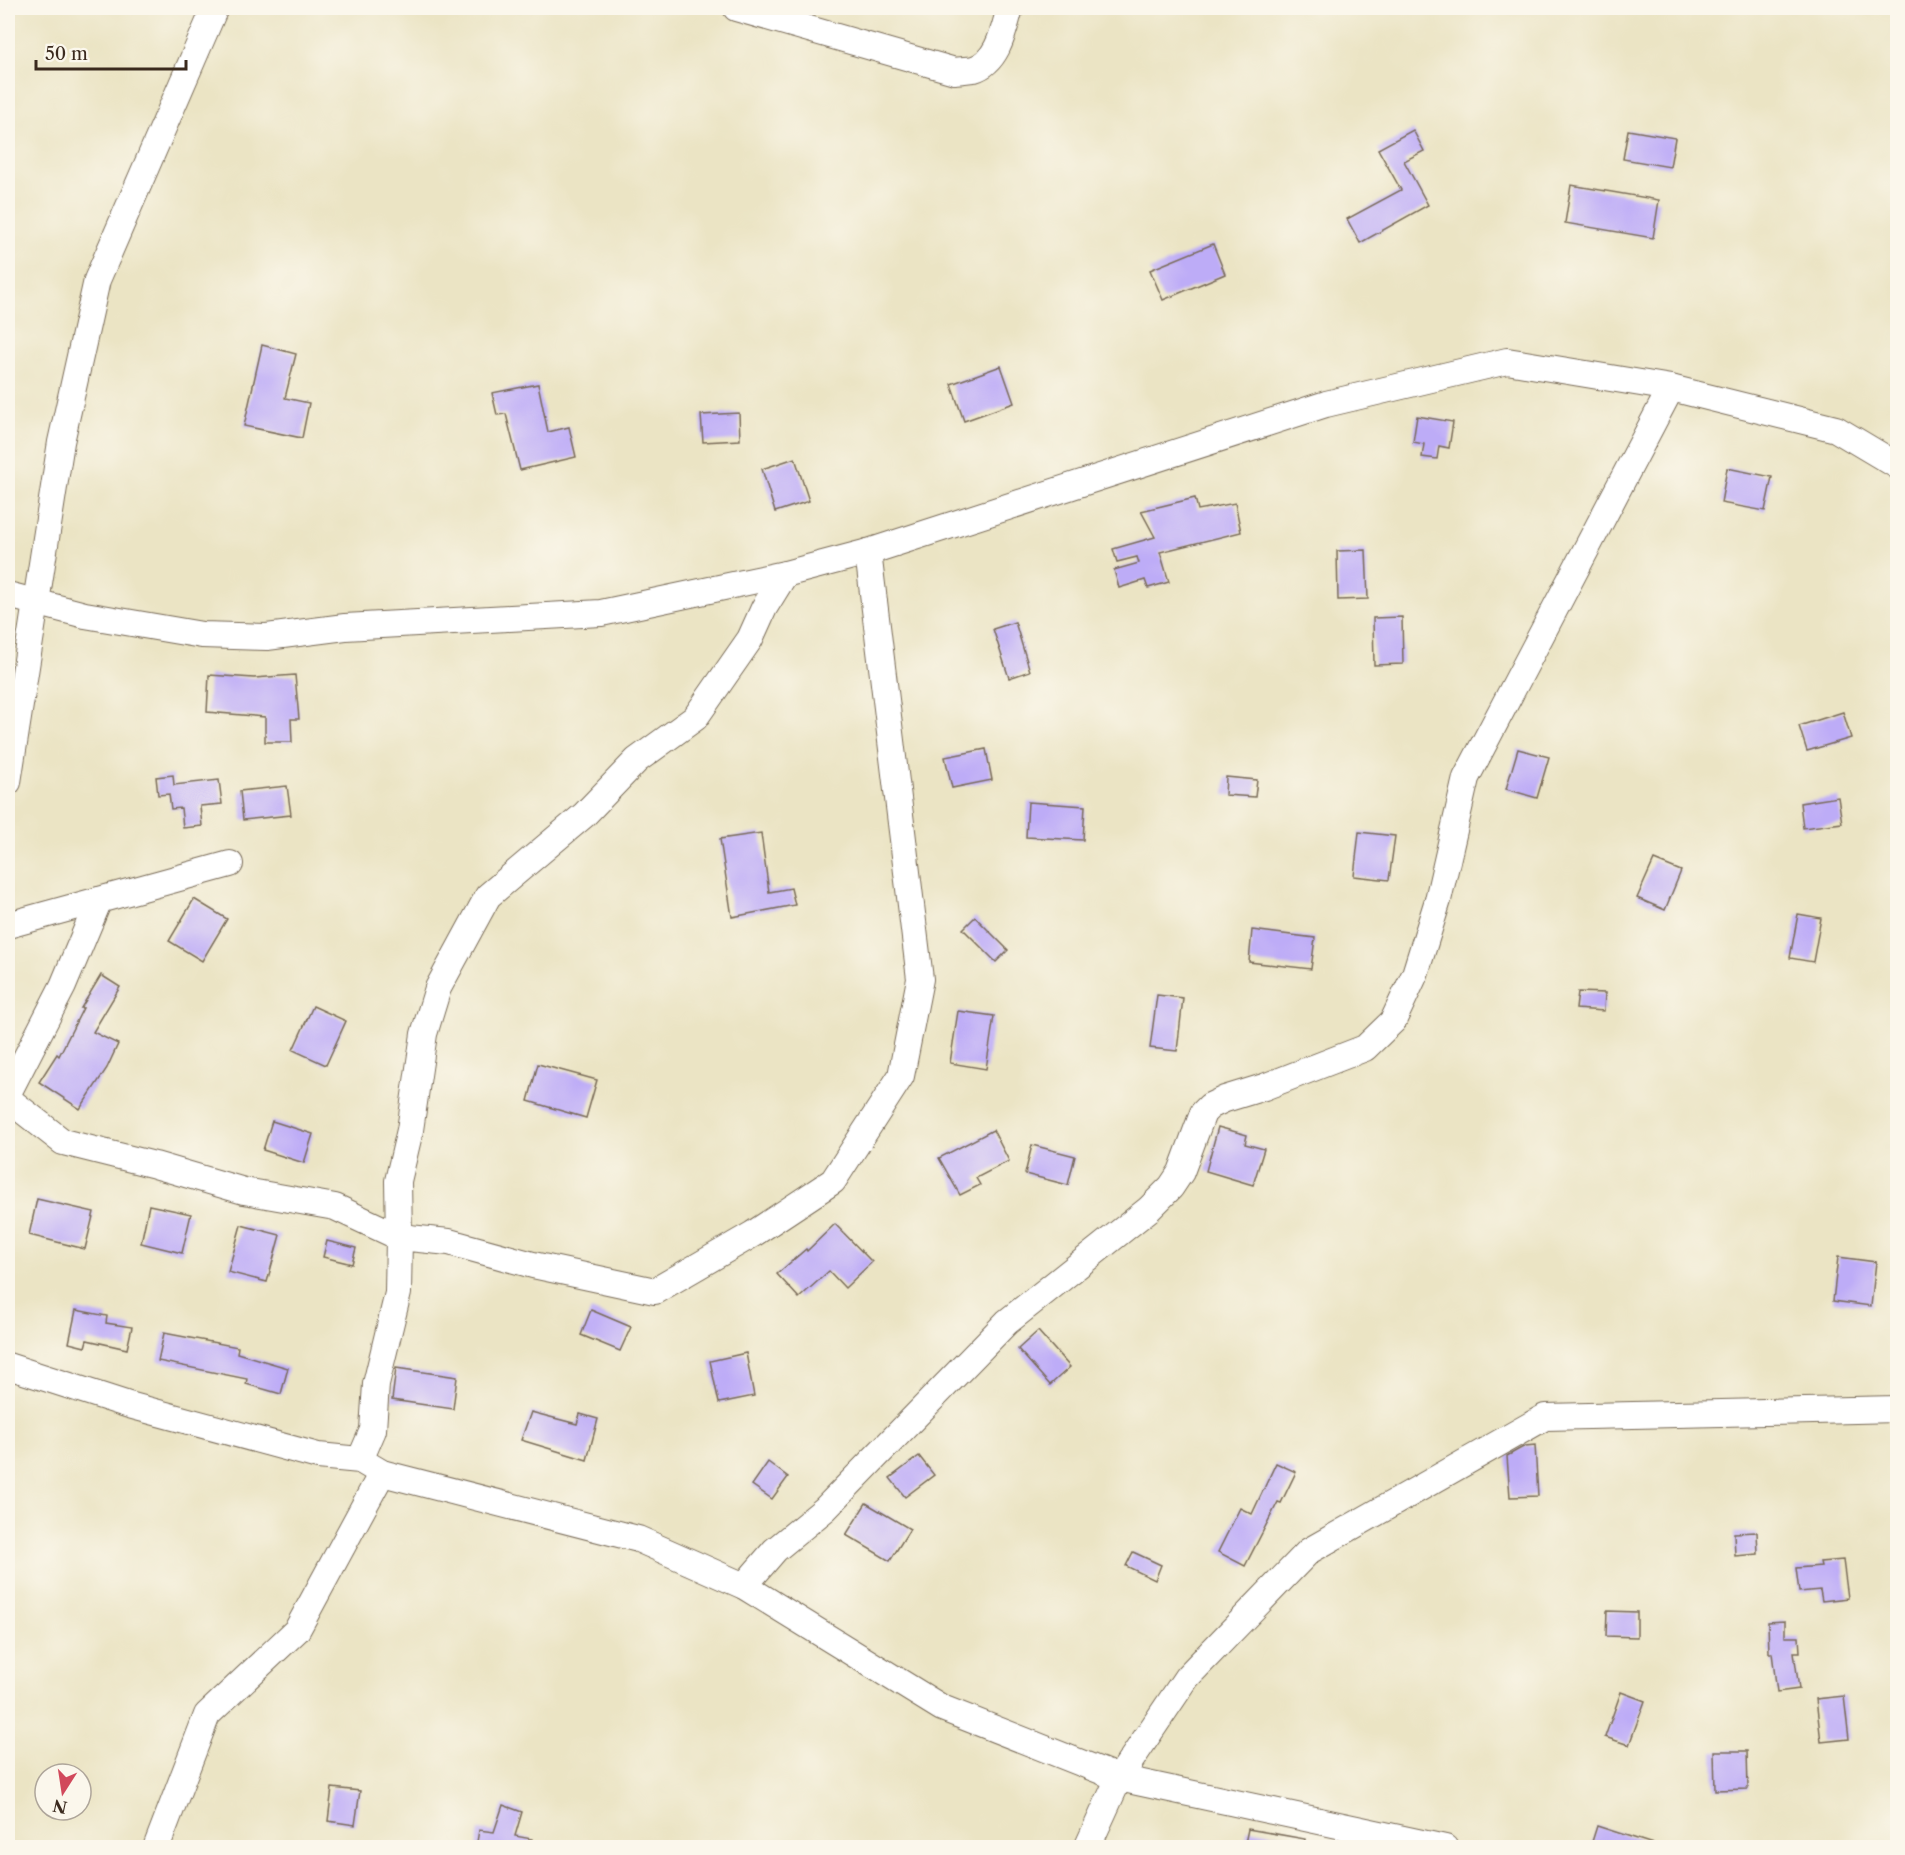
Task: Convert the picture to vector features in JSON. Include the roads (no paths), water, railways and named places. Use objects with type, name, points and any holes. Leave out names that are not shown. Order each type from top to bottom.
[{"type":"street","points":[[8,782],[61,442],[97,280],[215,8]]},
{"type":"street","points":[[736,8],[954,71],[976,68],[990,60],[1010,8]]},
{"type":"street","points":[[8,595],[85,615],[202,635],[267,637],[345,627],[601,613],[785,574],[868,552],[1326,404],[1507,361],[1671,388],[1836,429],[1898,466]]},
{"type":"street","points":[[744,1586],[775,1550],[825,1509],[1007,1322],[1149,1209],[1171,1187],[1181,1172],[1203,1113],[1210,1106],[1365,1048],[1393,1021],[1415,974],[1438,900],[1466,778],[1671,388]]},
{"type":"street","points":[[8,1099],[63,1142],[244,1191],[335,1207],[399,1237],[449,1242],[533,1265],[655,1291],[753,1234],[833,1181],[901,1076],[920,979],[868,552]]},
{"type":"street","points":[[360,1460],[373,1430],[376,1384],[398,1293],[398,1181],[410,1130],[424,1034],[438,988],[488,896],[584,815],[637,760],[695,718],[750,639],[764,608],[785,574]]},
{"type":"street","points":[[8,682],[27,657]]},
{"type":"street","points":[[8,925],[230,864]]},
{"type":"street","points":[[8,1093],[63,986],[99,900]]},
{"type":"street","points":[[8,1366],[129,1405],[318,1456],[360,1460],[382,1473],[638,1539],[744,1586],[942,1708],[1119,1778],[1445,1848]]},
{"type":"street","points":[[1087,1848],[1119,1778],[1187,1677],[1309,1551],[1545,1417],[1898,1409]]},
{"type":"street","points":[[156,1848],[207,1715],[297,1630],[382,1473]]}]
